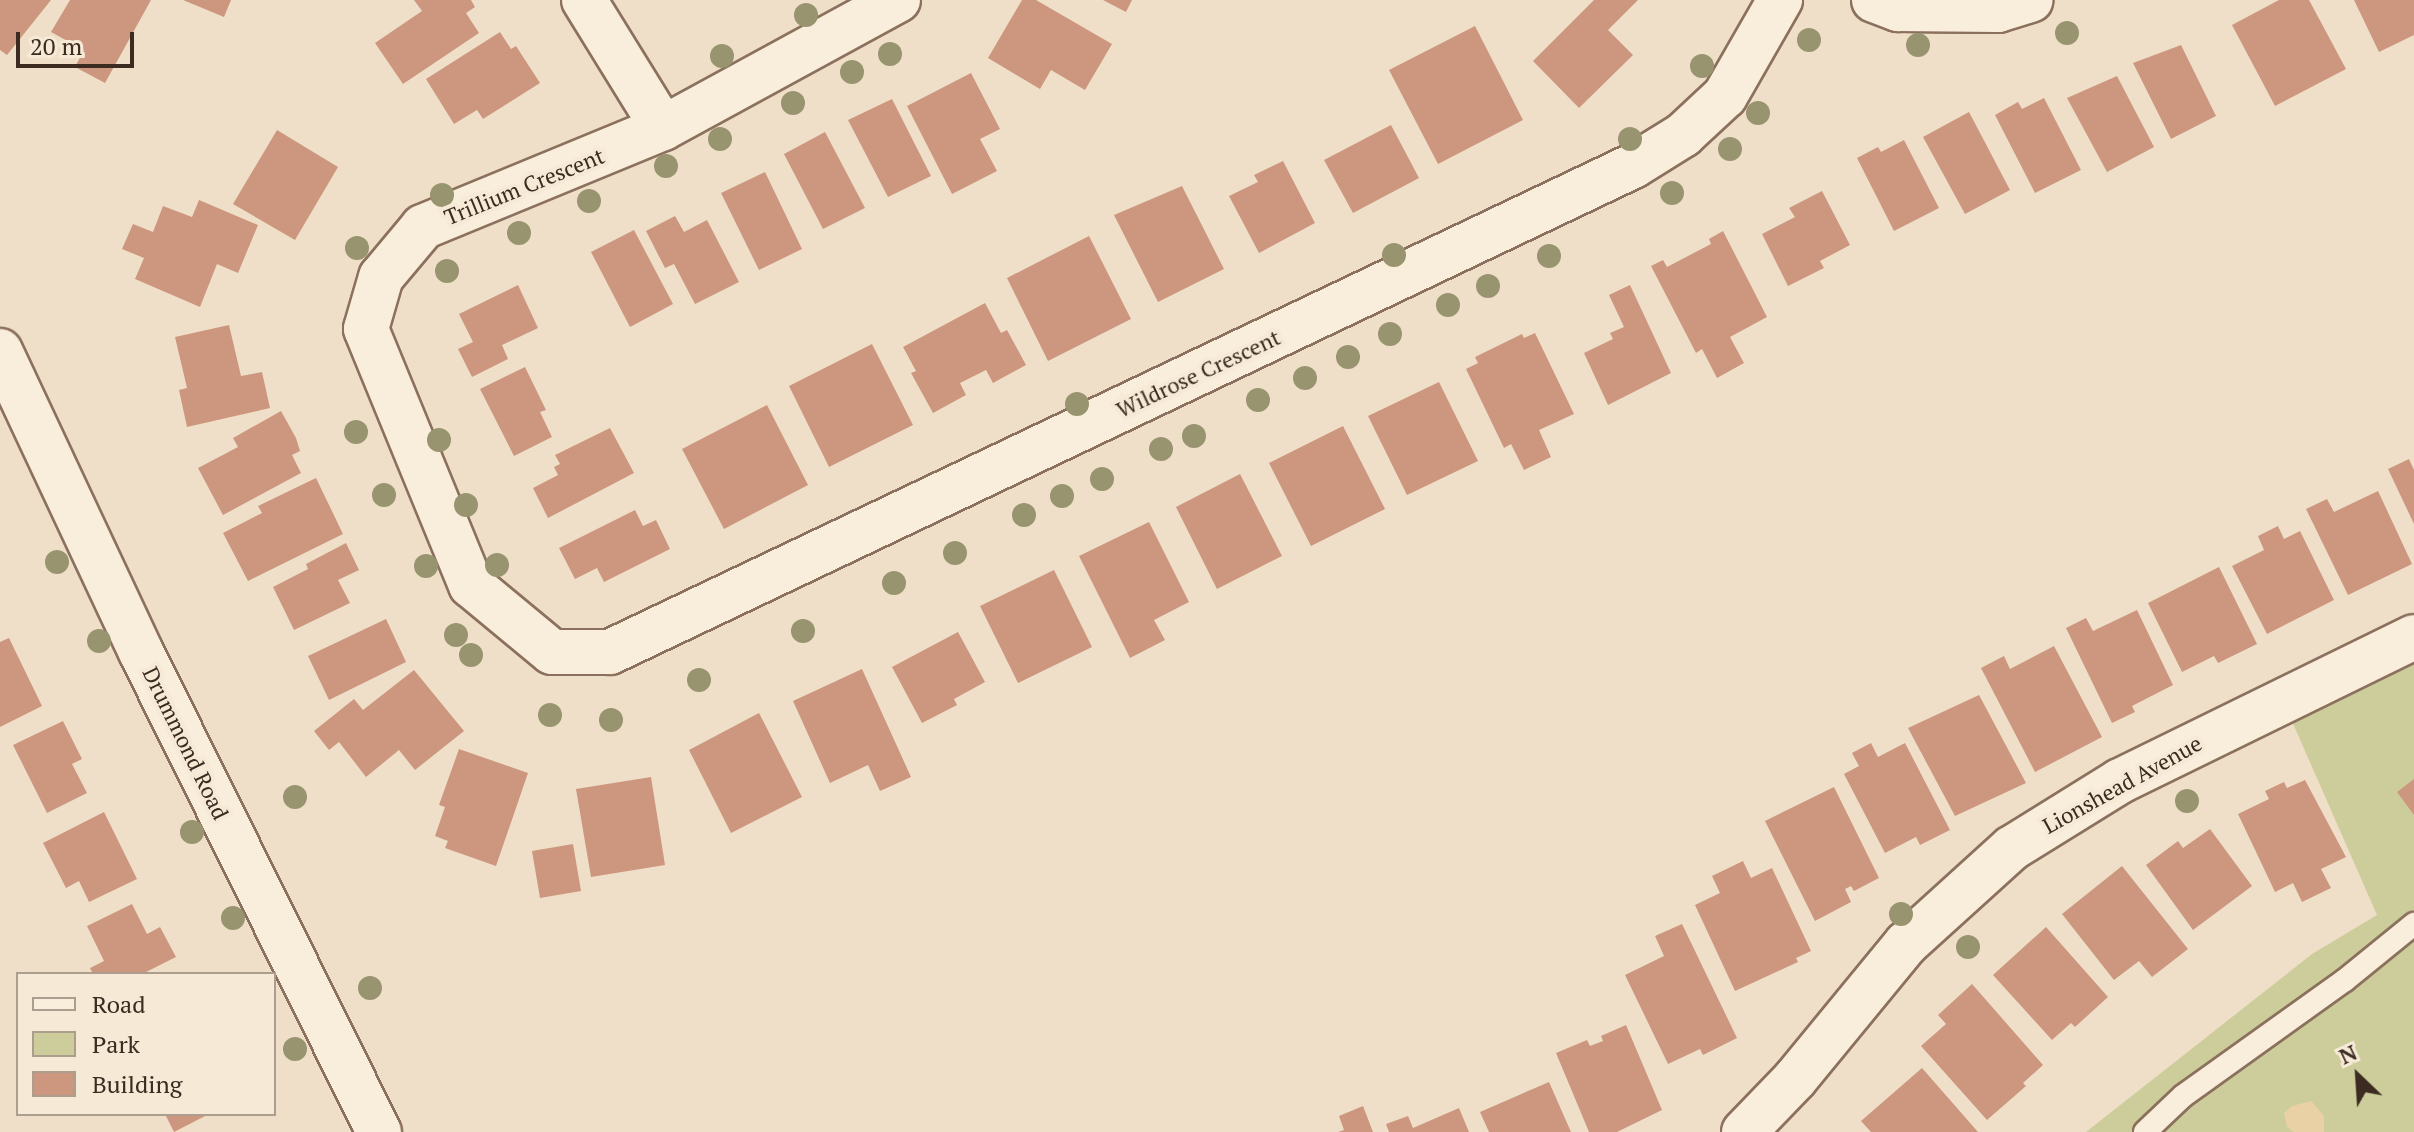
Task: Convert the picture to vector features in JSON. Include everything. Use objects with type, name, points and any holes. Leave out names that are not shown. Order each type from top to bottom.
[{"type":"street","points":[[584,0],[663,128]]},
{"type":"street","name":"Trillium Crescent","points":[[552,652],[471,585],[366,329],[381,277],[423,227],[663,128],[898,0]]},
{"type":"street","name":"Wildrose Crescent","points":[[552,652],[610,652],[1633,166],[1683,135],[1725,96],[1780,0]]},
{"type":"street","points":[[1874,0],[1898,9],[1998,10],[2030,0]]},
{"type":"street","name":"Drummond Road","points":[[0,351],[141,652],[379,1132]]},
{"type":"street","name":"Lionshead Avenue","points":[[1744,1132],[1795,1079],[1906,944],[2012,848],[2045,824],[2120,781],[2414,637]]},
{"type":"lane","points":[[2145,1132],[2183,1096],[2345,980],[2414,924]]},
{"type":"green space","points":[[2414,663],[2414,1132],[2086,1132],[2312,954],[2377,915],[2291,719]]},
{"type":"sand","points":[[2311,1101],[2324,1116],[2324,1132],[2294,1132],[2287,1127],[2284,1113],[2292,1106]]},
{"type":"building","points":[[0,0],[51,0],[7,55],[0,50]]},
{"type":"building","points":[[70,0],[151,0],[105,83],[75,67],[84,50],[51,32]]},
{"type":"building","points":[[183,0],[231,0],[224,17]]},
{"type":"building","points":[[414,0],[471,0],[475,7],[466,13],[479,33],[403,84],[375,43],[422,11]]},
{"type":"building","points":[[1022,0],[1036,0],[1112,44],[1085,90],[1051,70],[1040,89],[988,58]]},
{"type":"building","points":[[1103,0],[1132,0],[1126,12]]},
{"type":"building","points":[[1594,0],[1638,0],[1608,30],[1633,55],[1579,108],[1533,61]]},
{"type":"building","points":[[2279,0],[2309,0],[2346,69],[2275,106],[2232,25]]},
{"type":"building","points":[[2354,0],[2414,0],[2414,35],[2379,52]]},
{"type":"building","points":[[1475,26],[1523,120],[1438,164],[1389,70]]},
{"type":"building","points":[[500,32],[511,49],[516,46],[540,83],[483,119],[477,110],[454,124],[426,79]]},
{"type":"building","points":[[2181,45],[2216,116],[2171,139],[2133,63]]},
{"type":"building","points":[[971,73],[1000,129],[980,139],[997,171],[952,194],[907,106]]},
{"type":"building","points":[[2117,76],[2154,147],[2107,172],[2067,98]]},
{"type":"building","points":[[2044,98],[2081,170],[2035,193],[1995,115],[2018,102],[2022,109]]},
{"type":"building","points":[[892,99],[931,176],[888,197],[848,120]]},
{"type":"building","points":[[1969,112],[2010,190],[1965,214],[1923,137]]},
{"type":"building","points":[[1391,125],[1419,178],[1353,213],[1324,160]]},
{"type":"building","points":[[277,130],[338,167],[295,240],[233,204]]},
{"type":"building","points":[[825,132],[865,208],[823,229],[784,154]]},
{"type":"building","points":[[1904,140],[1939,208],[1894,231],[1857,158],[1878,147],[1881,152]]},
{"type":"building","points":[[1283,161],[1315,223],[1259,253],[1229,196],[1258,182],[1254,175]]},
{"type":"building","points":[[765,172],[802,249],[759,270],[721,193]]},
{"type":"building","points":[[1182,186],[1224,269],[1158,302],[1114,215]]},
{"type":"building","points":[[1822,191],[1850,245],[1820,261],[1824,268],[1788,286],[1762,234],[1795,217],[1789,208]]},
{"type":"building","points":[[199,200],[258,225],[238,273],[217,264],[200,307],[135,279],[144,258],[122,249],[133,224],[153,232],[163,206],[192,217]]},
{"type":"building","points":[[675,216],[684,232],[707,220],[739,282],[695,304],[674,264],[665,268],[646,231]]},
{"type":"building","points":[[634,230],[673,304],[630,327],[591,252]]},
{"type":"building","points":[[1723,231],[1767,317],[1730,337],[1744,363],[1717,378],[1702,349],[1696,353],[1651,266],[1663,260],[1667,267],[1711,244],[1709,239]]},
{"type":"building","points":[[1089,236],[1131,319],[1048,361],[1007,278]]},
{"type":"building","points":[[518,285],[538,328],[502,345],[508,359],[472,377],[458,349],[473,342],[459,314]]},
{"type":"building","points":[[1630,285],[1671,373],[1608,405],[1584,353],[1613,339],[1610,333],[1624,327],[1609,295]]},
{"type":"building","points":[[985,303],[1001,333],[1007,330],[1026,365],[993,383],[986,370],[960,383],[966,395],[933,413],[911,373],[916,371],[903,347]]},
{"type":"building","points":[[229,325],[241,376],[262,372],[270,408],[187,427],[179,390],[187,388],[175,337]]},
{"type":"building","points":[[1535,333],[1574,414],[1539,430],[1551,457],[1524,470],[1511,444],[1504,448],[1466,369],[1478,363],[1475,357],[1522,334],[1524,338]]},
{"type":"building","points":[[872,344],[913,425],[829,467],[789,386]]},
{"type":"building","points":[[525,367],[546,410],[540,412],[552,437],[514,456],[480,389]]},
{"type":"building","points":[[1439,382],[1478,461],[1407,495],[1368,416]]},
{"type":"building","points":[[767,405],[808,485],[724,529],[682,449]]},
{"type":"building","points":[[281,411],[296,438],[300,451],[292,455],[301,473],[223,515],[198,468],[238,447],[233,438]]},
{"type":"building","points":[[1343,426],[1385,509],[1311,546],[1269,463]]},
{"type":"building","points":[[610,428],[634,473],[548,518],[533,488],[558,475],[554,467],[560,464],[555,455]]},
{"type":"building","points":[[2409,459],[2414,470],[2414,524],[2388,469]]},
{"type":"building","points":[[1240,474],[1282,556],[1217,589],[1176,507]]},
{"type":"building","points":[[316,478],[343,534],[248,581],[223,533],[262,513],[258,506]]},
{"type":"building","points":[[2378,491],[2412,564],[2348,595],[2306,509],[2327,499],[2334,512]]},
{"type":"building","points":[[635,510],[643,526],[656,520],[670,549],[604,582],[597,568],[575,579],[559,548]]},
{"type":"building","points":[[1149,522],[1189,602],[1154,620],[1165,640],[1130,658],[1079,556]]},
{"type":"building","points":[[2278,526],[2284,539],[2300,531],[2334,600],[2267,634],[2232,566],[2264,550],[2258,536]]},
{"type":"building","points":[[346,543],[359,570],[338,580],[350,603],[294,630],[273,587],[308,569],[306,564]]},
{"type":"building","points":[[2219,567],[2257,644],[2218,663],[2214,656],[2182,672],[2148,603]]},
{"type":"building","points":[[1054,570],[1092,647],[1018,683],[980,606]]},
{"type":"building","points":[[2137,610],[2173,685],[2132,706],[2135,712],[2112,723],[2066,628],[2086,618],[2093,631]]},
{"type":"building","points":[[386,619],[406,662],[329,700],[308,656]]},
{"type":"building","points":[[958,632],[985,682],[954,699],[957,705],[922,723],[892,667]]},
{"type":"building","points":[[9,638],[42,706],[0,727],[0,642]]},
{"type":"building","points":[[2054,646],[2102,737],[2035,772],[1981,668],[2004,656],[2010,669]]},
{"type":"building","points":[[862,669],[911,777],[880,791],[868,765],[830,783],[793,701]]},
{"type":"building","points":[[414,670],[464,731],[415,770],[399,750],[366,777],[339,742],[329,750],[314,731],[354,699],[363,710]]},
{"type":"building","points":[[1979,695],[2026,783],[1955,816],[1908,728]]},
{"type":"building","points":[[759,713],[802,797],[731,833],[689,750]]},
{"type":"building","points":[[63,721],[82,759],[72,764],[87,793],[47,813],[13,745]]},
{"type":"building","points":[[1871,743],[1878,757],[1905,743],[1950,830],[1920,845],[1916,837],[1885,853],[1844,774],[1859,766],[1852,753]]},
{"type":"building","points":[[459,749],[528,773],[496,866],[445,848],[448,841],[435,836],[445,807],[439,805]]},
{"type":"building","points":[[651,777],[665,865],[591,877],[576,789]]},
{"type":"building","points":[[2414,779],[2414,815],[2397,792]]},
{"type":"building","points":[[2305,780],[2346,857],[2321,869],[2331,888],[2302,902],[2293,883],[2275,892],[2238,814],[2269,799],[2265,791],[2284,782],[2287,788]]},
{"type":"building","points":[[1834,787],[1879,878],[1854,891],[1851,886],[1845,889],[1851,902],[1815,921],[1765,821]]},
{"type":"building","points":[[104,812],[137,879],[89,902],[79,881],[66,888],[43,843]]},
{"type":"building","points":[[2210,829],[2252,886],[2193,930],[2146,865],[2178,841],[2183,848]]},
{"type":"building","points":[[573,844],[581,891],[540,898],[532,851]]},
{"type":"building","points":[[1743,861],[1751,878],[1772,868],[1811,951],[1796,958],[1798,962],[1735,991],[1695,905],[1720,893],[1712,876]]},
{"type":"building","points":[[2122,866],[2188,949],[2152,977],[2139,961],[2114,980],[2062,914]]},
{"type":"building","points":[[132,904],[147,934],[160,927],[176,957],[146,972],[92,972],[90,968],[104,961],[87,926]]},
{"type":"building","points":[[1682,924],[1737,1038],[1703,1055],[1700,1049],[1668,1064],[1625,975],[1664,956],[1655,936]]},
{"type":"building","points":[[2046,927],[2108,997],[2075,1027],[2071,1023],[2052,1040],[1993,975]]},
{"type":"building","points":[[1972,984],[2043,1065],[2023,1083],[2026,1086],[1987,1120],[1921,1046],[1946,1024],[1938,1015]]},
{"type":"building","points":[[1626,1025],[1662,1110],[1617,1132],[1589,1132],[1556,1053],[1587,1040],[1590,1046],[1603,1041],[1601,1036]]},
{"type":"building","points":[[1922,1068],[1978,1132],[1871,1132],[1861,1121]]},
{"type":"building","points":[[1549,1082],[1571,1132],[1489,1132],[1480,1112]]},
{"type":"building","points":[[1363,1106],[1373,1132],[1338,1132],[1344,1130],[1339,1116]]},
{"type":"building","points":[[1459,1108],[1469,1132],[1389,1132],[1386,1124],[1408,1116],[1413,1128]]},
{"type":"building","points":[[166,1116],[205,1116],[174,1132]]}]
